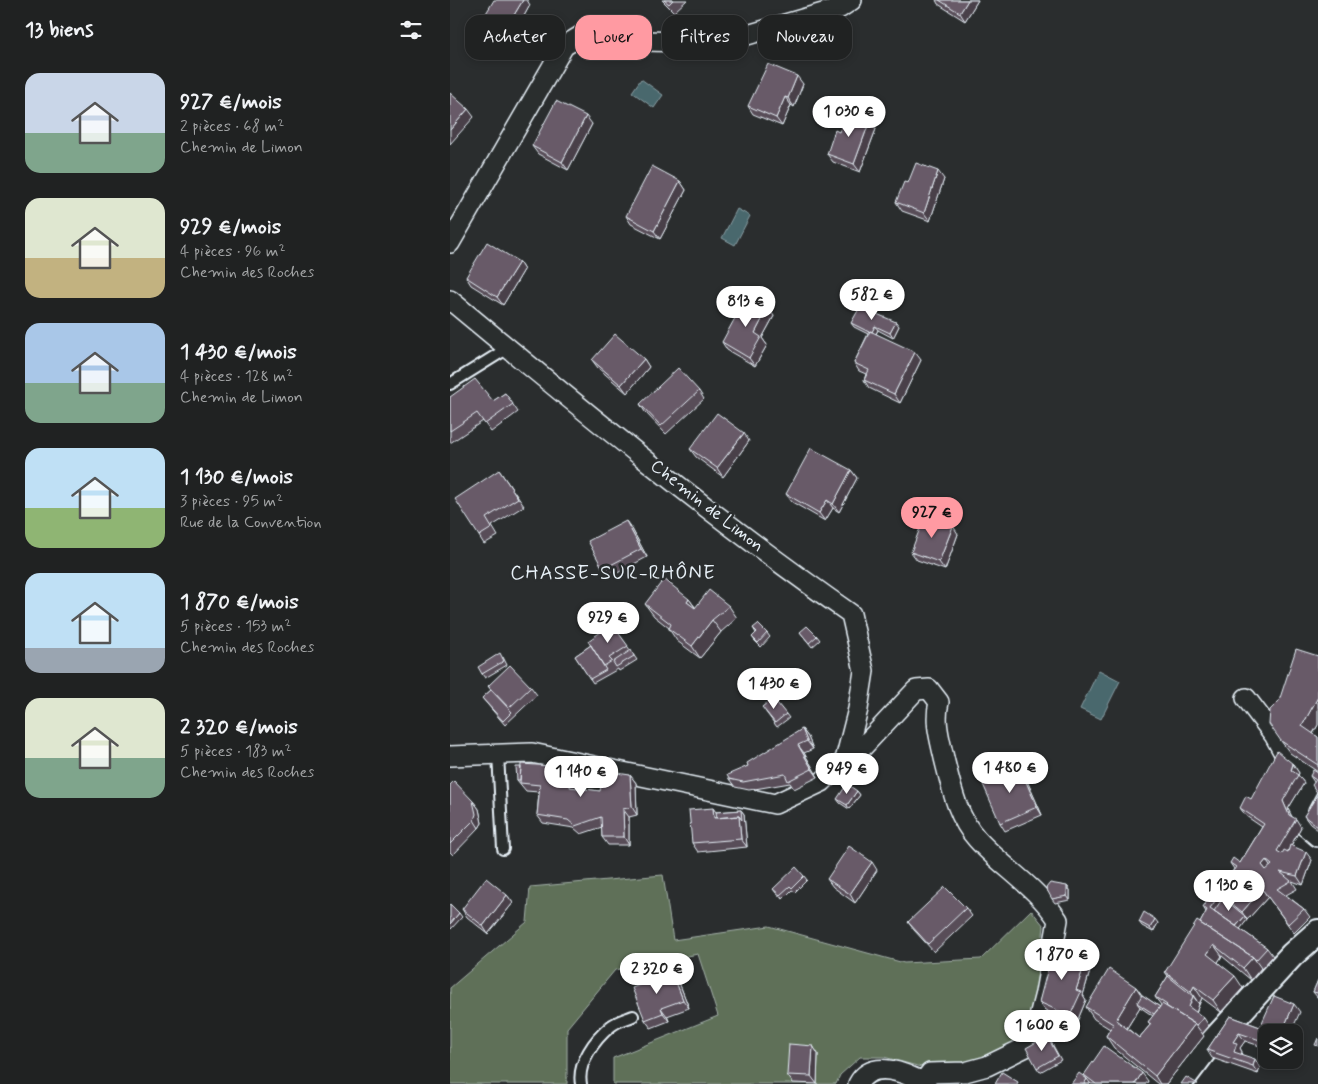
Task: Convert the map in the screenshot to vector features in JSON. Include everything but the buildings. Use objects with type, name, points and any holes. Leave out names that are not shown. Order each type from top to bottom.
[{"type":"street","points":[[450,243],[564,46],[587,32],[646,40],[720,43],[840,8],[852,0]]},
{"type":"street","name":"Chemin de Limon","points":[[450,300],[735,528],[851,614],[864,671],[858,709],[845,760]]},
{"type":"street","points":[[450,756],[532,753],[775,804],[822,782],[845,760],[860,750],[916,690],[929,690],[939,702],[935,716],[959,812],[976,838],[1047,903],[1058,920],[1045,993],[1032,1044],[986,1066],[965,1072],[930,1073],[924,1083],[889,1069],[882,1069],[875,1070],[861,1078],[858,1084]]},
{"type":"street","points":[[1246,698],[1274,735],[1286,757],[1314,776],[1297,808],[1305,826],[1318,837]]},
{"type":"street","points":[[1179,1084],[1210,1044],[1292,955],[1318,932]]},
{"type":"lane","points":[[450,384],[508,348]]},
{"type":"lane","points":[[498,754],[503,849]]},
{"type":"lane","points":[[581,1084],[584,1059],[596,1042],[612,1025],[633,1016]]},
{"type":"green space","points":[[663,875],[673,940],[769,926],[904,963],[981,959],[1031,910],[1044,926],[1033,1021],[1024,1041],[979,1061],[921,1067],[884,1057],[860,1057],[840,1075],[836,1084],[613,1084],[613,1058],[718,1016],[698,954],[615,970],[567,1028],[567,1084],[450,1084],[450,988],[527,922],[530,887]]},
{"type":"water","points":[[641,79],[663,95],[654,108],[632,92]]},
{"type":"water","points":[[737,209],[750,216],[735,245],[722,238]]},
{"type":"water","points":[[1099,670],[1120,681],[1101,719],[1080,709]]},
{"type":"district","name":"CHASSE-SUR-RHÔNE","points":[[613,573]]}]
